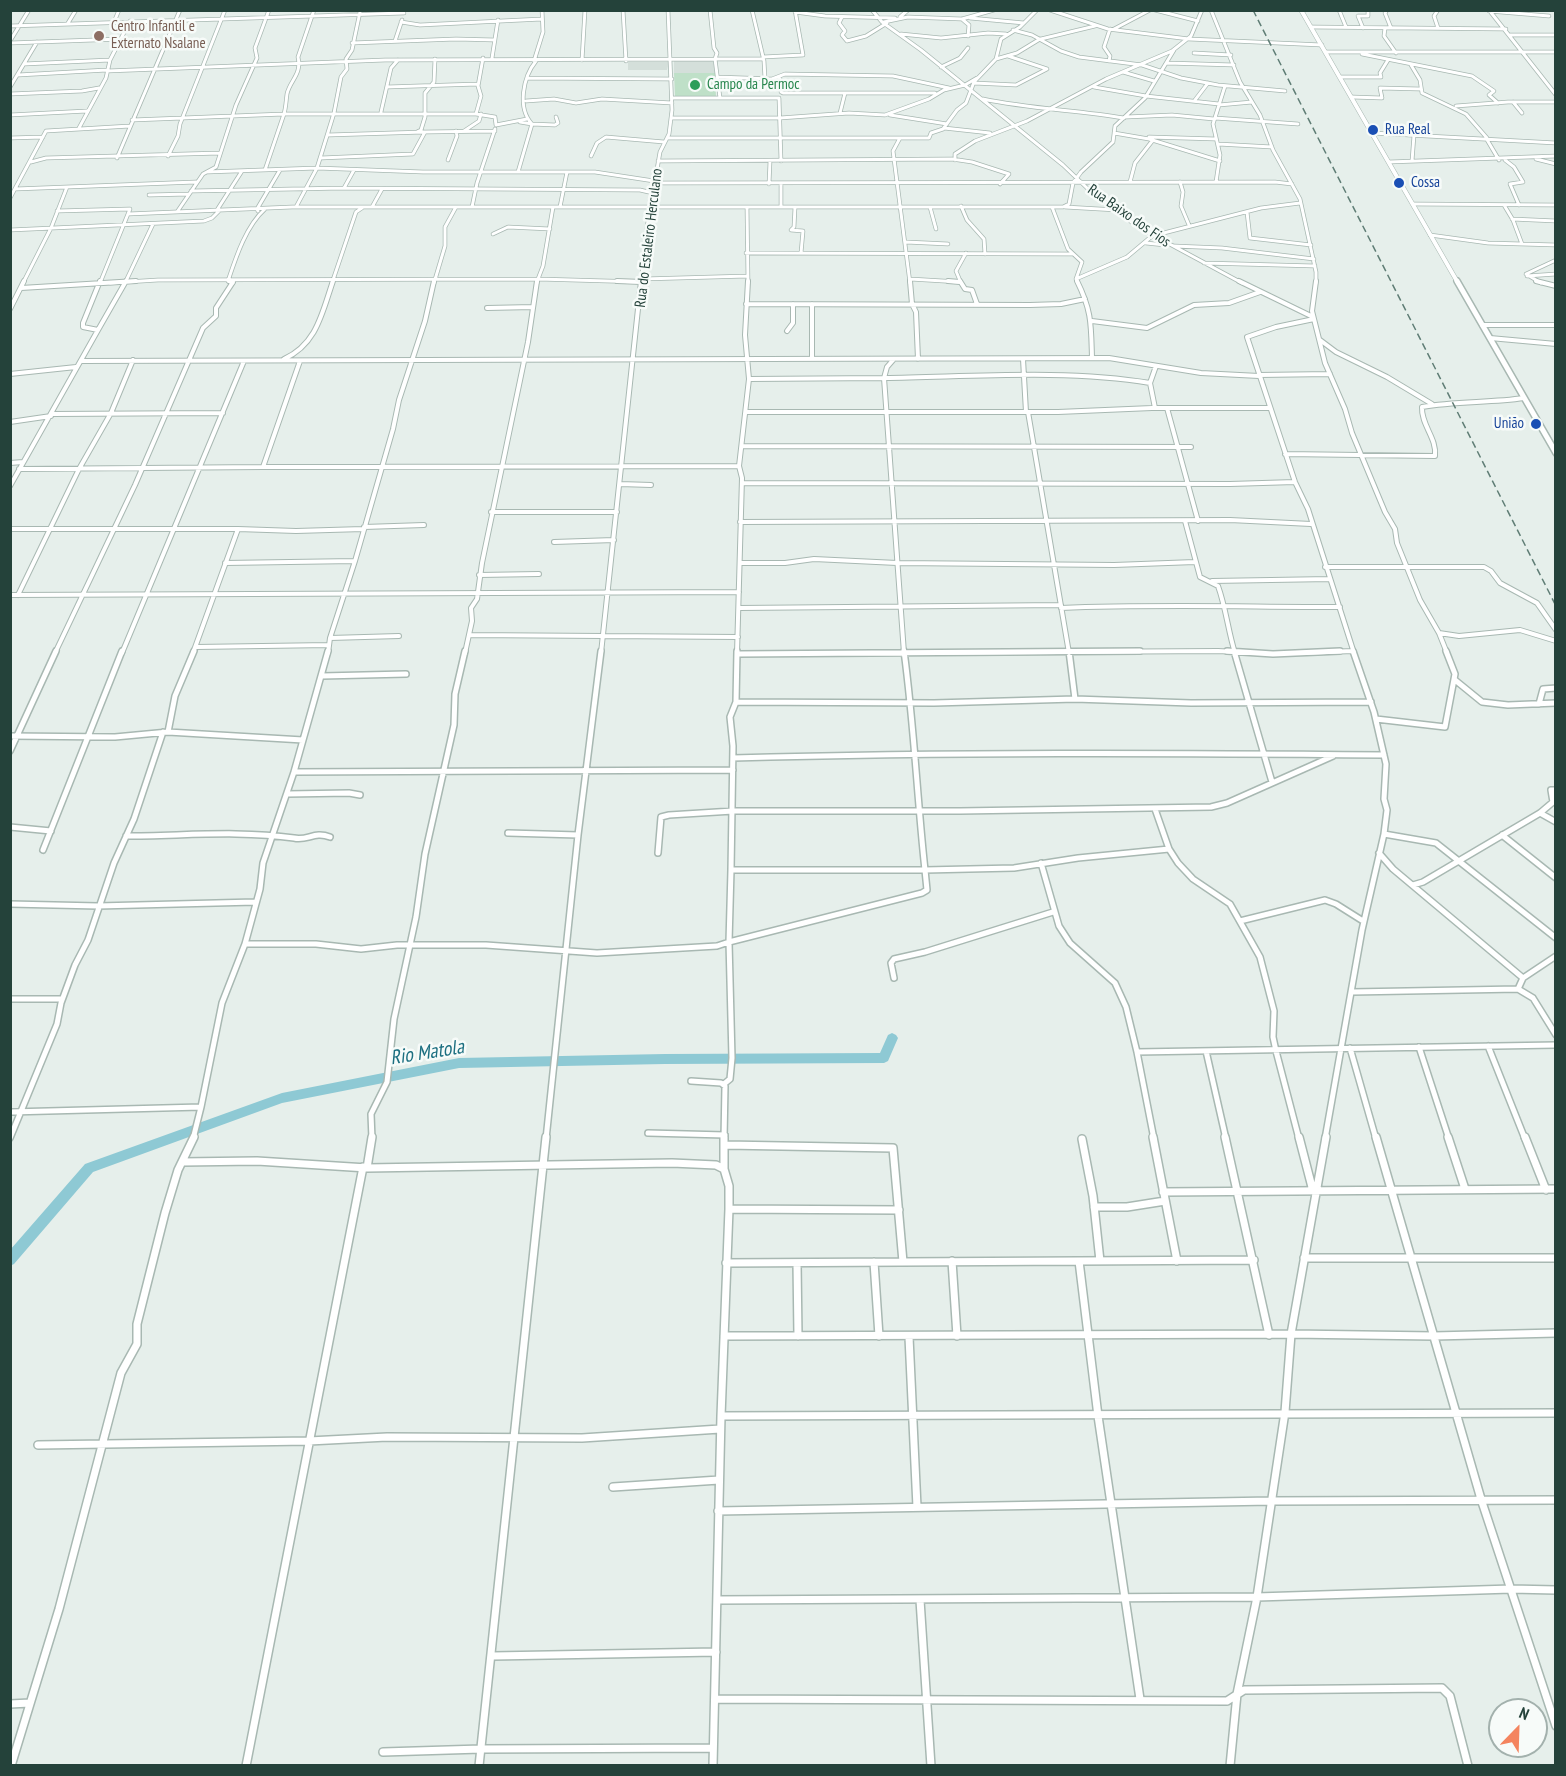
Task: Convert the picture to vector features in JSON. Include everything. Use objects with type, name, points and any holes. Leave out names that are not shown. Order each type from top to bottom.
[{"type":"street","points":[[10,42],[29,10]]},
{"type":"street","points":[[68,23],[76,10]]},
{"type":"street","points":[[114,22],[119,10]]},
{"type":"street","points":[[117,158],[180,10]]},
{"type":"street","points":[[168,156],[178,136],[182,118],[225,10]]},
{"type":"street","points":[[177,212],[196,182],[216,167],[233,116],[257,58],[255,48],[269,10]]},
{"type":"street","points":[[265,170],[274,141],[284,122],[287,92],[294,82],[300,65],[299,55],[314,10]]},
{"type":"street","points":[[532,124],[524,111],[527,78],[543,32],[542,10]]},
{"type":"street","points":[[582,60],[585,10]]},
{"type":"street","points":[[623,10],[626,61]]},
{"type":"street","name":"Rua do Estaleiro Herculano","points":[[479,1766],[493,1656],[578,835],[604,636],[650,207],[658,161],[672,118],[668,10]]},
{"type":"street","points":[[710,10],[714,48],[717,53],[715,59],[720,98]]},
{"type":"street","points":[[752,10],[763,58],[765,79]]},
{"type":"street","points":[[872,10],[960,84],[965,85],[978,77]]},
{"type":"street","points":[[842,17],[839,23],[844,31],[842,35],[847,41],[866,36],[908,10]]},
{"type":"street","points":[[18,75],[435,59],[529,58],[533,61],[626,61],[800,56],[803,55],[803,50],[795,11],[842,17],[962,19],[994,10]]},
{"type":"street","points":[[996,59],[1001,39],[1024,23],[1037,10]]},
{"type":"street","points":[[1050,10],[1111,29],[1189,39],[1322,45]]},
{"type":"street","points":[[1109,61],[1110,56],[1104,47],[1111,29],[1152,10],[1198,21]]},
{"type":"street","points":[[955,160],[955,154],[968,144],[1014,127],[1121,72],[1174,50],[1189,39],[1202,10]]},
{"type":"street","points":[[1212,10],[1222,40],[1231,55],[1243,87],[1262,121],[1272,147],[1300,203],[1315,266],[1316,293],[1311,311],[1330,374],[1361,455],[1385,512],[1395,529],[1396,543],[1420,600],[1439,633],[1455,680],[1482,702],[1508,705],[1556,703]]},
{"type":"street","points":[[1301,10],[1556,453]]},
{"type":"street","points":[[1339,10],[1346,27]]},
{"type":"street","points":[[1363,28],[1358,16],[1368,16],[1368,10]]},
{"type":"street","points":[[1387,10],[1384,13],[1391,28]]},
{"type":"street","points":[[1438,10],[1434,16],[1438,28]]},
{"type":"street","points":[[1489,11],[1549,16]]},
{"type":"street","points":[[1489,11],[1506,29],[1556,95]]},
{"type":"street","points":[[296,207],[319,166],[334,113],[341,77],[347,69],[346,63],[360,12]]},
{"type":"street","points":[[10,26],[404,12],[395,41]]},
{"type":"street","points":[[940,12],[941,17]]},
{"type":"street","points":[[969,18],[1024,23]]},
{"type":"street","points":[[401,22],[420,25],[542,19]]},
{"type":"street","points":[[962,19],[969,25],[968,36]]},
{"type":"street","points":[[492,58],[498,20]]},
{"type":"street","points":[[79,128],[130,21]]},
{"type":"street","points":[[591,156],[597,143],[606,137],[666,140],[929,138],[931,133],[946,126],[970,96],[978,77],[996,59],[1025,49],[1041,39],[1097,26]]},
{"type":"street","points":[[1312,27],[1506,29]]},
{"type":"street","points":[[1385,28],[1384,36],[1396,52]]},
{"type":"street","points":[[1013,30],[1041,39],[1068,54],[1142,65],[1161,72],[1225,86],[1285,91]]},
{"type":"street","points":[[901,34],[941,38],[988,33],[1006,34]]},
{"type":"street","points":[[1510,35],[1556,35]]},
{"type":"street","points":[[10,42],[122,39]]},
{"type":"street","points":[[352,43],[496,39]]},
{"type":"street","points":[[10,87],[37,42]]},
{"type":"street","points":[[941,67],[960,58],[968,48]]},
{"type":"street","points":[[1063,207],[1069,204],[1073,183],[1097,155],[1113,142],[1115,126],[1146,96],[1174,50]]},
{"type":"street","points":[[1326,52],[1556,52]]},
{"type":"street","points":[[1353,52],[1476,78],[1494,91],[1489,95],[1498,103]]},
{"type":"street","points":[[1194,53],[1231,55]]},
{"type":"street","points":[[974,83],[1016,85],[1047,69],[1008,56]]},
{"type":"street","points":[[464,131],[479,121],[481,96],[478,84],[483,58]]},
{"type":"street","points":[[321,158],[413,154],[423,132],[426,88],[434,82],[435,59]]},
{"type":"street","points":[[24,64],[110,60]]},
{"type":"street","points":[[381,112],[382,98],[391,67],[398,60]]},
{"type":"street","points":[[1384,82],[1380,73],[1388,60]]},
{"type":"street","points":[[1167,63],[1234,65]]},
{"type":"street","points":[[1411,65],[1420,80],[1420,89]]},
{"type":"street","points":[[1121,72],[1154,81]]},
{"type":"street","points":[[717,77],[765,79],[779,78],[785,74],[887,75],[951,88]]},
{"type":"street","points":[[1340,77],[1381,77]]},
{"type":"street","points":[[527,78],[672,79]]},
{"type":"street","points":[[717,84],[730,78]]},
{"type":"street","points":[[779,78],[782,93],[938,93]]},
{"type":"street","points":[[1195,100],[1208,83]]},
{"type":"street","points":[[387,87],[478,84]]},
{"type":"street","points":[[885,115],[929,99],[960,84]]},
{"type":"street","name":"Rua Baixo dos Fios","points":[[965,85],[1081,182],[1152,236],[1314,318]]},
{"type":"street","points":[[1216,182],[1220,161],[1213,129],[1225,86]]},
{"type":"street","points":[[1094,87],[1146,96],[1219,104],[1252,102]]},
{"type":"street","points":[[1352,97],[1382,98],[1380,88],[1420,89],[1429,96],[1455,106],[1472,116],[1487,138],[1491,149],[1501,160],[1514,167],[1523,182],[1510,184],[1520,205]]},
{"type":"street","points":[[10,94],[99,89]]},
{"type":"street","points":[[840,113],[845,93]]},
{"type":"street","points":[[970,96],[1013,106],[1086,111],[1124,118],[1164,115],[1298,124]]},
{"type":"street","points":[[673,98],[778,98],[781,161]]},
{"type":"street","points":[[526,101],[552,99],[576,103],[588,99],[607,99],[672,103]]},
{"type":"street","points":[[1513,102],[1522,113]]},
{"type":"street","points":[[1455,106],[1556,102]]},
{"type":"street","points":[[10,115],[87,111]]},
{"type":"street","points":[[132,120],[381,112],[478,114],[495,117],[495,130],[472,207]]},
{"type":"street","points":[[672,118],[780,118],[840,113],[885,115],[995,134]]},
{"type":"street","points":[[520,122],[555,125],[558,123],[556,117]]},
{"type":"street","points":[[496,125],[527,119]]},
{"type":"street","points":[[518,172],[532,124]]},
{"type":"street","points":[[10,198],[31,162],[44,132],[130,126]]},
{"type":"street","points":[[328,135],[495,130]]},
{"type":"street","points":[[448,160],[457,136],[456,131]]},
{"type":"street","points":[[1114,133],[1153,140],[1220,161]]},
{"type":"street","points":[[1372,133],[1556,143]]},
{"type":"street","points":[[1412,161],[1414,135]]},
{"type":"street","points":[[10,138],[42,137]]},
{"type":"street","points":[[900,138],[893,151],[912,304],[916,312],[918,359]]},
{"type":"street","points":[[1141,138],[1217,141],[1272,147]]},
{"type":"street","points":[[1130,182],[1135,163],[1153,140]]},
{"type":"street","points":[[33,156],[117,158],[220,153]]},
{"type":"street","points":[[1389,162],[1501,160],[1556,156]]},
{"type":"street","points":[[31,162],[46,158]]},
{"type":"street","points":[[1532,158],[1556,164]]},
{"type":"street","points":[[658,161],[955,160],[972,162],[1009,174],[1000,184]]},
{"type":"street","points":[[769,184],[770,161]]},
{"type":"street","points":[[207,172],[280,170],[319,166],[327,169],[354,170],[605,173],[654,184],[1081,182],[1275,182],[1292,184]]},
{"type":"street","points":[[228,281],[258,210],[280,170]]},
{"type":"street","points":[[344,188],[354,170]]},
{"type":"street","points":[[10,230],[123,225],[152,226],[161,223],[207,221],[219,210],[242,171]]},
{"type":"street","points":[[560,207],[567,172]]},
{"type":"street","points":[[1275,182],[1289,177]]},
{"type":"street","points":[[13,191],[196,182]]},
{"type":"street","points":[[1180,182],[1183,192],[1181,206],[1189,225]]},
{"type":"street","points":[[781,183],[782,207]]},
{"type":"street","points":[[640,190],[654,184]]},
{"type":"street","points":[[10,309],[51,228],[67,187]]},
{"type":"street","points":[[149,195],[231,189],[306,188],[640,190],[652,193]]},
{"type":"street","points":[[372,207],[382,189]]},
{"type":"street","points":[[1076,279],[1116,264],[1146,243],[1152,236],[1246,212],[1300,203]]},
{"type":"street","points":[[1413,204],[1556,205]]},
{"type":"street","points":[[1504,205],[1522,244]]},
{"type":"street","points":[[128,214],[296,207],[961,206],[1117,210]]},
{"type":"street","points":[[961,206],[967,220],[984,239],[985,254]]},
{"type":"street","points":[[353,207],[356,212]]},
{"type":"street","points":[[275,361],[300,352],[318,327],[356,212],[363,207]]},
{"type":"street","points":[[11,1766],[59,1609],[121,1373],[137,1344],[137,1324],[165,1213],[182,1162],[194,1140],[222,1003],[245,944],[260,889],[263,863],[327,665],[330,638],[355,561],[411,360],[425,321],[446,246],[445,227],[456,207]]},
{"type":"street","points":[[246,1766],[309,1441],[372,1138],[371,1114],[387,1082],[389,1051],[416,917],[425,854],[454,725],[455,694],[472,621],[471,609],[477,599],[479,575],[491,512],[503,466],[553,207]]},
{"type":"street","points":[[691,1081],[724,1084],[730,1079],[732,1058],[729,942],[733,758],[730,717],[736,702],[742,483],[739,466],[748,379],[745,335],[748,278],[747,207]]},
{"type":"street","points":[[795,207],[794,227],[791,230],[803,231],[801,253]]},
{"type":"street","points":[[930,207],[936,229]]},
{"type":"street","points":[[1052,207],[1068,249],[1082,262],[1076,279],[1092,321],[1092,358]]},
{"type":"street","points":[[57,212],[130,208],[82,325],[98,330]]},
{"type":"street","points":[[1246,212],[1250,238],[1311,245]]},
{"type":"street","points":[[1512,219],[1556,221]]},
{"type":"street","points":[[10,486],[52,415],[124,281],[134,267],[152,226]]},
{"type":"street","points":[[493,234],[508,227],[550,229]]},
{"type":"street","points":[[1430,235],[1488,243],[1556,244]]},
{"type":"street","points":[[906,242],[948,244]]},
{"type":"street","points":[[1146,243],[1211,247],[1314,259]]},
{"type":"street","points":[[746,253],[1073,254]]},
{"type":"street","points":[[966,253],[955,267],[955,273],[965,289],[972,290],[977,304]]},
{"type":"street","points":[[1527,276],[1528,273],[1556,260]]},
{"type":"street","points":[[1203,263],[1315,266]]},
{"type":"street","points":[[1527,276],[1556,274]]},
{"type":"street","points":[[1527,276],[1538,282],[1556,286]]},
{"type":"street","points":[[21,288],[84,286],[124,281],[748,278]]},
{"type":"street","points":[[910,279],[960,282]]},
{"type":"street","points":[[10,751],[14,736],[39,692],[81,595],[93,575],[112,529],[135,484],[203,328],[216,316],[217,306],[232,284],[228,281]]},
{"type":"street","points":[[84,286],[97,289]]},
{"type":"street","points":[[1092,321],[1148,328],[1194,305],[1229,303],[1260,292]]},
{"type":"street","points":[[746,304],[1061,304],[1085,299]]},
{"type":"street","points":[[787,331],[793,323],[793,304]]},
{"type":"street","points":[[812,304],[812,359]]},
{"type":"street","points":[[487,309],[533,307]]},
{"type":"street","points":[[1230,1766],[1237,1694],[1257,1597],[1285,1412],[1291,1334],[1314,1191],[1352,992],[1363,921],[1384,834],[1387,774],[1376,719],[1308,509],[1295,482],[1269,408],[1248,337],[1269,329],[1314,318]]},
{"type":"street","points":[[1482,324],[1556,325]]},
{"type":"street","points":[[1490,338],[1556,344]]},
{"type":"street","points":[[1319,339],[1330,348],[1387,377],[1432,404]]},
{"type":"street","points":[[300,352],[302,358],[308,361]]},
{"type":"street","points":[[1023,358],[1027,412],[1035,446],[1075,699]]},
{"type":"street","points":[[81,360],[1118,358],[1211,374],[1330,374]]},
{"type":"street","points":[[245,944],[315,944],[361,949],[397,945],[523,946],[566,952],[597,953],[717,946],[927,890],[904,652],[886,411],[884,378],[887,368],[894,359]]},
{"type":"street","points":[[18,595],[79,469],[111,413],[133,360]]},
{"type":"street","points":[[43,850],[76,776],[89,736],[244,361]]},
{"type":"street","points":[[263,467],[300,361]]},
{"type":"street","points":[[1155,408],[1150,383],[1156,366]]},
{"type":"street","points":[[10,374],[66,370],[76,367]]},
{"type":"street","points":[[66,370],[72,375]]},
{"type":"street","points":[[748,379],[1071,376],[1121,378],[1150,383]]},
{"type":"street","points":[[1285,454],[1435,456],[1437,451],[1420,409],[1432,404],[1488,403],[1524,398]]},
{"type":"street","points":[[746,412],[1027,412],[1155,408],[1269,408]]},
{"type":"street","points":[[1167,408],[1198,521]]},
{"type":"street","points":[[10,422],[52,415],[223,413]]},
{"type":"street","points":[[742,446],[1191,447]]},
{"type":"street","points":[[10,463],[23,462]]},
{"type":"street","points":[[19,469],[739,466]]},
{"type":"street","points":[[742,483],[1295,482]]},
{"type":"street","points":[[620,484],[651,485]]},
{"type":"street","points":[[491,512],[617,512]]},
{"type":"street","points":[[740,522],[1230,520],[1311,524]]},
{"type":"street","points":[[1185,521],[1200,577],[1218,586],[1225,606],[1228,629],[1272,782]]},
{"type":"street","points":[[10,529],[296,531],[424,525]]},
{"type":"street","points":[[10,1137],[57,1024],[62,999],[134,819],[160,738],[166,732],[175,696],[196,647],[238,529]]},
{"type":"street","points":[[554,542],[614,540]]},
{"type":"street","points":[[740,563],[814,559],[897,563],[1114,565],[1196,562]]},
{"type":"street","points":[[225,563],[355,561]]},
{"type":"street","points":[[1325,567],[1480,566],[1488,568],[1500,583],[1537,603],[1556,630]]},
{"type":"street","points":[[479,575],[539,574]]},
{"type":"street","points":[[1208,581],[1330,579]]},
{"type":"street","points":[[10,595],[739,592]]},
{"type":"street","points":[[134,595],[142,606]]},
{"type":"street","points":[[739,608],[944,604],[1061,607],[1119,607],[1145,604],[1340,607]]},
{"type":"street","points":[[1439,633],[1472,637],[1501,630],[1522,630],[1556,641]]},
{"type":"street","points":[[469,635],[738,637]]},
{"type":"street","points":[[330,638],[399,636]]},
{"type":"street","points":[[196,647],[329,645]]},
{"type":"street","points":[[738,654],[1236,652],[1273,654],[1353,651]]},
{"type":"street","points":[[322,676],[406,674]]},
{"type":"street","points":[[1376,719],[1445,727],[1455,680]]},
{"type":"street","points":[[1539,704],[1544,689],[1556,688]]},
{"type":"street","points":[[736,702],[910,701],[934,703],[1075,699],[1371,702]]},
{"type":"street","points":[[14,736],[115,737],[166,732],[303,740]]},
{"type":"street","points":[[155,733],[160,738]]},
{"type":"street","points":[[733,758],[1103,752],[1384,755]]},
{"type":"street","points":[[658,853],[661,817],[681,813],[1220,806],[1333,756]]},
{"type":"street","points":[[294,772],[733,770]]},
{"type":"street","points":[[1413,885],[1423,882],[1540,813],[1553,802],[1551,790],[1556,790]]},
{"type":"street","points":[[287,794],[349,793],[360,795]]},
{"type":"street","points":[[1155,808],[1169,849],[1185,872],[1225,899],[1240,921],[1263,967],[1274,1011],[1273,1037],[1276,1051],[1314,1191]]},
{"type":"street","points":[[1540,813],[1556,822]]},
{"type":"street","points":[[10,827],[51,831]]},
{"type":"street","points":[[126,836],[204,836],[231,831],[273,837],[284,835],[298,838],[320,833],[330,837]]},
{"type":"street","points":[[508,833],[578,835]]},
{"type":"street","points":[[1384,834],[1433,842],[1556,939]]},
{"type":"street","points":[[1502,836],[1556,878]]},
{"type":"street","points":[[731,870],[1014,868],[1169,849]]},
{"type":"street","points":[[1379,853],[1413,885],[1523,978]]},
{"type":"street","points":[[1041,863],[1053,912],[1070,944],[1115,983],[1121,991],[1137,1052],[1177,1261]]},
{"type":"street","points":[[1422,892],[1423,882]]},
{"type":"street","points":[[1240,921],[1325,900],[1336,904],[1363,921]]},
{"type":"street","points":[[10,904],[98,906],[255,902]]},
{"type":"street","points":[[894,978],[891,963],[894,958],[909,957],[1053,912]]},
{"type":"street","points":[[1518,989],[1523,978],[1556,956]]},
{"type":"street","points":[[1353,984],[1363,992]]},
{"type":"street","points":[[1352,992],[1518,989],[1533,998],[1556,1035]]},
{"type":"street","points":[[10,999],[62,999]]},
{"type":"street","points":[[1137,1052],[1556,1045]]},
{"type":"street","points":[[1488,1046],[1546,1190]]},
{"type":"street","points":[[1419,1047],[1465,1189]]},
{"type":"street","points":[[1350,1048],[1481,1499],[1551,1698],[1556,1726]]},
{"type":"street","points":[[1206,1051],[1269,1335]]},
{"type":"street","points":[[713,1766],[720,1430],[729,1209],[729,1185],[724,1169],[726,1145],[724,1084]]},
{"type":"street","points":[[10,1112],[201,1107]]},
{"type":"street","points":[[648,1132],[725,1135]]},
{"type":"street","points":[[1082,1139],[1094,1207],[1100,1261]]},
{"type":"street","points":[[726,1145],[893,1148],[903,1262]]},
{"type":"street","points":[[182,1162],[256,1161],[365,1167],[683,1163],[716,1165],[724,1169]]},
{"type":"street","points":[[1163,1192],[1556,1190]]},
{"type":"street","points":[[1094,1207],[1127,1207],[1165,1201]]},
{"type":"street","points":[[729,1209],[899,1210]]},
{"type":"street","points":[[1304,1258],[1556,1258]]},
{"type":"street","points":[[726,1263],[1254,1260]]},
{"type":"street","points":[[952,1261],[957,1336]]},
{"type":"street","points":[[1079,1261],[1098,1416],[1140,1699]]},
{"type":"street","points":[[874,1262],[879,1336]]},
{"type":"street","points":[[797,1263],[798,1336]]},
{"type":"street","points":[[724,1336],[1291,1334],[1434,1336],[1556,1333]]},
{"type":"street","points":[[909,1337],[911,1418],[917,1507]]},
{"type":"street","points":[[721,1416],[911,1418],[1285,1412],[1556,1413]]},
{"type":"street","points":[[38,1445],[103,1442],[309,1441],[387,1437],[582,1438],[720,1430]]},
{"type":"street","points":[[613,1487],[719,1480]]},
{"type":"street","points":[[718,1511],[1112,1503],[1556,1500]]},
{"type":"street","points":[[717,1600],[1257,1597],[1511,1589],[1556,1590]]},
{"type":"street","points":[[920,1600],[931,1766]]},
{"type":"street","points":[[493,1656],[716,1652]]},
{"type":"street","points":[[715,1699],[1227,1701],[1244,1690],[1442,1688],[1450,1696],[1468,1766]]},
{"type":"street","points":[[10,1704],[30,1703]]},
{"type":"street","points":[[383,1752],[713,1748]]},
{"type":"shaded area","points":[[674,61],[713,61],[715,73],[674,73]]},
{"type":"shaded area","points":[[628,62],[669,62],[667,70],[628,70]]},
{"type":"green space","name":"Campo da Permoc","points":[[674,73],[715,73],[716,97],[675,96]]},
{"type":"waterway","name":"Rio Matola","points":[[10,1260],[89,1168],[282,1098],[459,1063],[884,1058],[892,1038]]},
{"type":"railway","points":[[1253,10],[1556,606]]},
{"type":"place","name":"Centro Infantil e Externato Nsalane","points":[[99,36]]},
{"type":"place","name":"Campo da Permoc","points":[[695,85]]},
{"type":"place","name":"Rua Real","points":[[1373,130]]},
{"type":"place","name":"Cossa","points":[[1399,183]]},
{"type":"place","name":"União","points":[[1536,424]]}]
